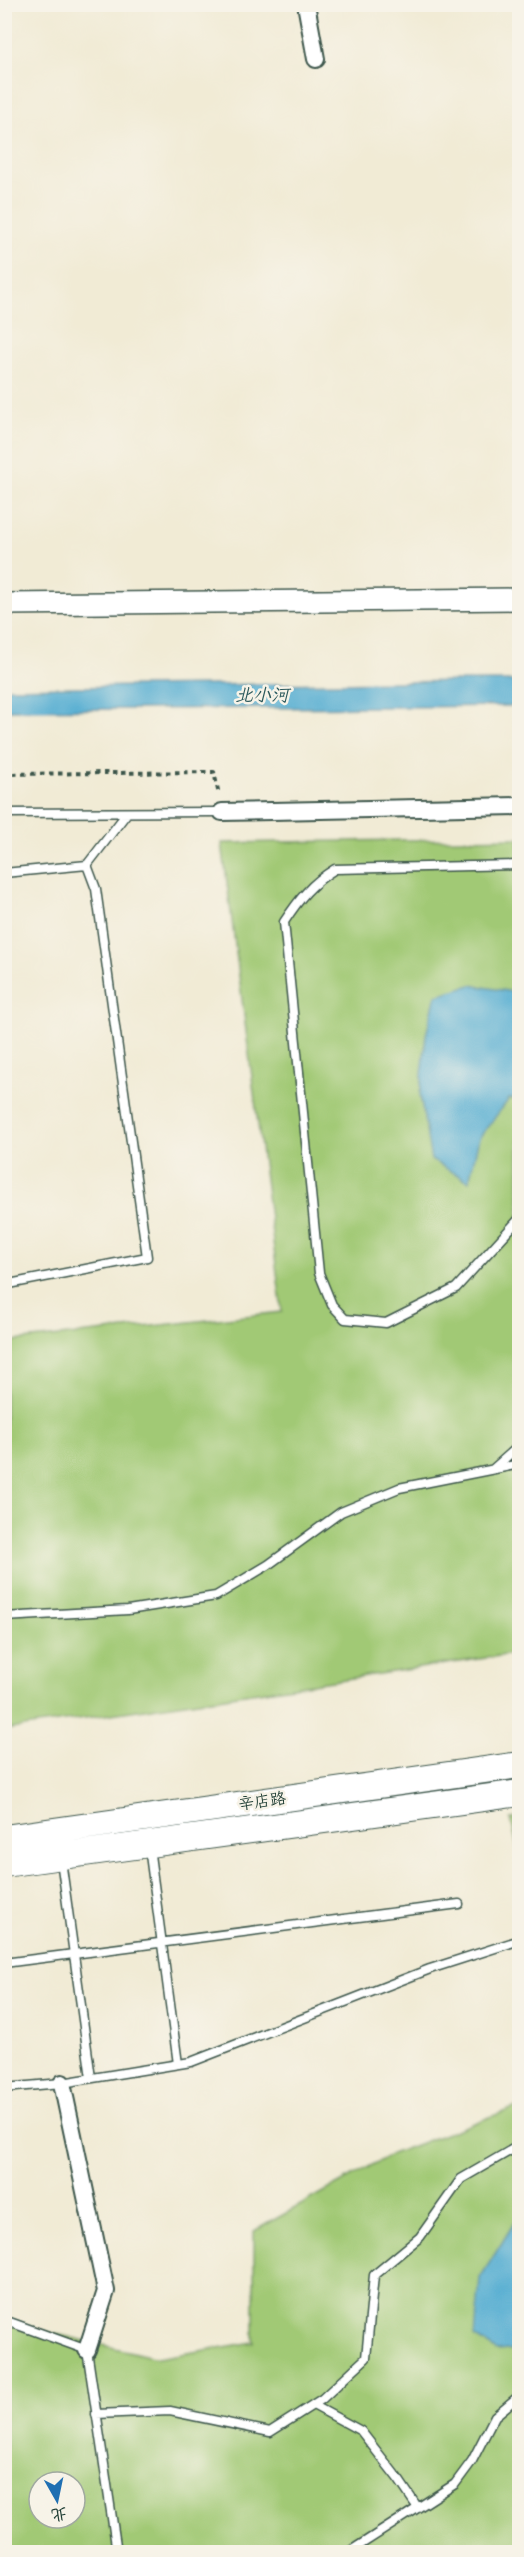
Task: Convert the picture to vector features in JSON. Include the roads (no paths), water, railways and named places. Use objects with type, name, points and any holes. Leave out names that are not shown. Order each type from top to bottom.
[{"type":"main road","name":"辛店路","points":[[4,1838],[519,1765]]},
{"type":"main road","name":"辛店路","points":[[4,1864],[519,1793]]},
{"type":"street","points":[[306,4],[316,59]]},
{"type":"street","points":[[4,604],[519,599]]},
{"type":"street","points":[[222,812],[519,806]]},
{"type":"street","points":[[62,2083],[106,2291],[87,2350]]},
{"type":"lane","points":[[4,813],[222,812]]},
{"type":"lane","points":[[4,873],[87,865],[127,813]]},
{"type":"lane","points":[[4,1285],[147,1257],[96,889],[87,865]]},
{"type":"lane","points":[[519,865],[335,869],[318,879],[301,896],[284,922],[319,1273],[332,1305],[345,1319],[386,1323],[456,1288],[519,1218]]},
{"type":"lane","points":[[493,1469],[519,1445]]},
{"type":"lane","points":[[4,1617],[128,1610],[216,1596],[268,1565],[341,1512],[399,1488],[519,1464]]},
{"type":"lane","points":[[149,1845],[178,2064]]},
{"type":"lane","points":[[61,1857],[91,2078]]},
{"type":"lane","points":[[4,1963],[459,1904]]},
{"type":"lane","points":[[4,2088],[62,2083],[178,2064],[201,2058],[430,1969],[519,1940]]},
{"type":"lane","points":[[96,2414],[170,2411],[270,2432],[313,2405],[366,2358],[374,2275],[420,2236],[461,2179],[519,2145]]},
{"type":"lane","points":[[4,2320],[87,2350],[117,2553]]},
{"type":"lane","points":[[349,2553],[455,2484],[472,2461],[495,2416],[519,2395]]},
{"type":"lane","points":[[313,2405],[361,2431],[418,2508]]},
{"type":"water","name":"北小河","points":[[519,681],[519,706],[5,710],[5,688]]},
{"type":"water","points":[[471,985],[519,993],[520,1098],[509,1099],[479,1138],[469,1181],[431,1160],[420,1095],[426,1035],[436,995]]},
{"type":"water","points":[[519,2215],[519,2349],[497,2351],[475,2337],[480,2278]]}]
